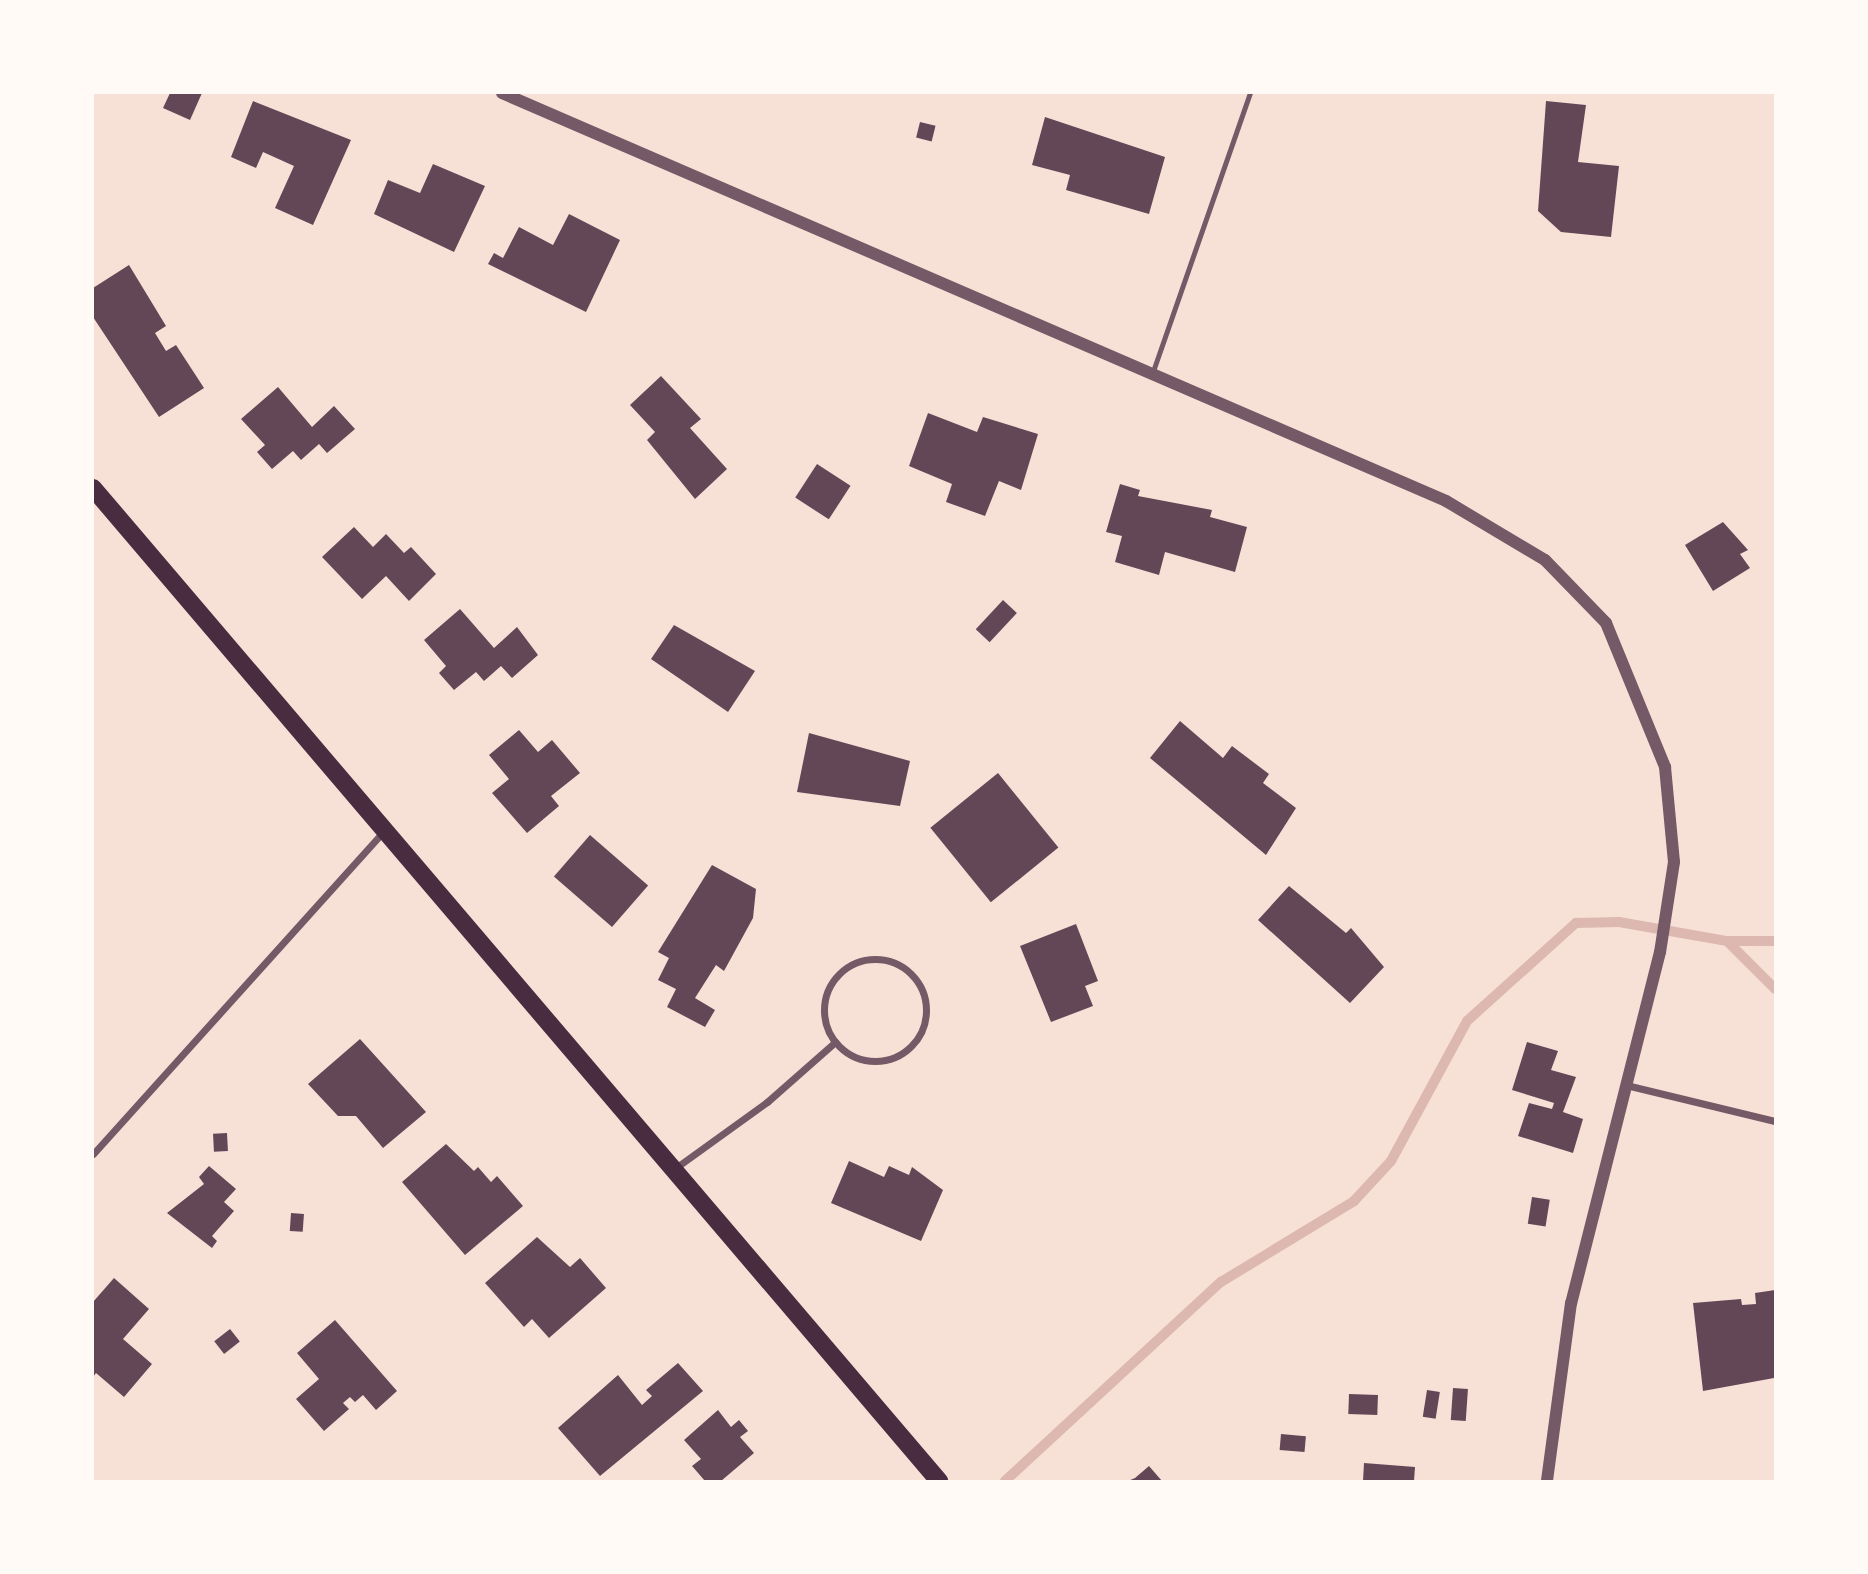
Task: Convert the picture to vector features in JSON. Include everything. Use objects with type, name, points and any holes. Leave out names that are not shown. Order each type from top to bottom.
[{"type":"main road","points":[[93,488],[383,832],[939,1481]]},
{"type":"street","points":[[502,93],[1475,515],[1515,537],[1577,588],[1606,622],[1628,666],[1665,767],[1673,805],[1668,913],[1571,1303],[1547,1481]]},
{"type":"street","points":[[93,1154],[383,832]]},
{"type":"street","points":[[884,960],[915,978],[926,1014],[911,1047],[895,1058],[867,1061],[835,1042],[824,1007],[840,973],[856,963],[884,960]]},
{"type":"street","points":[[673,1170],[767,1102],[835,1042]]},
{"type":"street","points":[[1626,1085],[1775,1121]]},
{"type":"lane","points":[[1152,374],[1250,93]]},
{"type":"building","points":[[170,93],[202,93],[190,120],[163,108]]},
{"type":"building","points":[[253,101],[351,140],[313,225],[275,208],[294,166],[263,152],[256,168],[231,157]]},
{"type":"building","points":[[1546,101],[1586,105],[1578,162],[1619,166],[1611,237],[1561,232],[1538,211]]},
{"type":"building","points":[[1045,117],[1165,157],[1149,214],[1066,190],[1070,175],[1032,165]]},
{"type":"building","points":[[920,122],[936,126],[932,141],[916,138]]},
{"type":"building","points":[[433,164],[485,186],[454,252],[374,214],[388,180],[420,193]]},
{"type":"building","points":[[569,214],[620,240],[586,312],[488,264],[494,253],[503,258],[519,227],[553,245]]},
{"type":"building","points":[[129,265],[166,326],[155,333],[166,351],[176,345],[204,388],[159,417],[93,317],[93,288]]},
{"type":"building","points":[[661,376],[701,419],[690,428],[727,469],[695,499],[647,440],[655,432],[630,405]]},
{"type":"building","points":[[278,387],[312,427],[334,406],[355,429],[327,453],[319,444],[301,460],[293,451],[272,469],[257,452],[265,445],[241,419]]},
{"type":"building","points":[[928,413],[977,432],[983,417],[1038,434],[1021,490],[999,481],[985,516],[946,502],[952,484],[909,466]]},
{"type":"building","points":[[817,464],[851,486],[829,519],[795,498]]},
{"type":"building","points":[[1120,484],[1140,490],[1138,496],[1212,510],[1210,517],[1247,527],[1235,572],[1165,552],[1159,575],[1115,562],[1122,536],[1106,532]]},
{"type":"building","points":[[1723,522],[1748,550],[1740,554],[1750,568],[1713,591],[1685,545]]},
{"type":"building","points":[[354,527],[373,547],[386,534],[404,553],[411,547],[436,574],[409,601],[386,576],[362,599],[322,557]]},
{"type":"building","points":[[1003,600],[1017,613],[990,642],[976,629]]},
{"type":"building","points":[[460,609],[494,648],[517,627],[538,655],[512,678],[501,666],[484,681],[476,672],[454,690],[439,673],[446,666],[424,640]]},
{"type":"building","points":[[674,625],[755,671],[728,712],[651,659]]},
{"type":"building","points":[[1180,721],[1223,758],[1232,746],[1269,774],[1263,783],[1296,808],[1266,855],[1150,758]]},
{"type":"building","points":[[519,730],[538,752],[552,740],[580,773],[551,796],[559,806],[527,833],[492,793],[509,779],[489,755]]},
{"type":"building","points":[[809,733],[910,761],[900,806],[797,792]]},
{"type":"building","points":[[998,773],[1058,848],[991,902],[930,828]]},
{"type":"building","points":[[590,835],[648,886],[612,927],[554,877]]},
{"type":"building","points":[[712,865],[756,889],[753,918],[724,971],[716,965],[695,998],[715,1010],[705,1027],[667,1007],[676,989],[658,980],[669,958],[658,952]]},
{"type":"building","points":[[1289,886],[1346,933],[1351,928],[1384,967],[1350,1003],[1258,920]]},
{"type":"building","points":[[1076,924],[1098,981],[1085,986],[1093,1006],[1051,1022],[1020,946]]},
{"type":"building","points":[[360,1039],[426,1112],[383,1148],[356,1116],[338,1116],[308,1084]]},
{"type":"building","points":[[1527,1042],[1558,1051],[1551,1070],[1576,1077],[1563,1112],[1583,1119],[1573,1153],[1518,1136],[1529,1103],[1552,1109],[1554,1103],[1512,1090]]},
{"type":"building","points":[[227,1133],[228,1151],[214,1152],[213,1134]]},
{"type":"building","points":[[446,1144],[474,1171],[478,1167],[491,1182],[497,1176],[523,1206],[465,1255],[402,1182]]},
{"type":"building","points":[[849,1161],[884,1177],[889,1166],[909,1175],[912,1167],[943,1190],[921,1241],[831,1203]]},
{"type":"building","points":[[209,1166],[236,1189],[224,1202],[234,1211],[212,1236],[217,1241],[212,1248],[167,1213],[204,1184],[199,1177]]},
{"type":"building","points":[[1532,1197],[1550,1200],[1546,1226],[1528,1224]]},
{"type":"building","points":[[291,1213],[304,1214],[303,1232],[290,1231]]},
{"type":"building","points":[[537,1237],[570,1267],[580,1258],[606,1288],[549,1338],[532,1319],[524,1327],[485,1283]]},
{"type":"building","points":[[114,1278],[149,1309],[123,1339],[152,1364],[124,1397],[96,1373],[93,1377],[93,1302]]},
{"type":"building","points":[[1775,1290],[1774,1378],[1703,1391],[1693,1303],[1741,1299],[1742,1305],[1756,1304],[1755,1293]]},
{"type":"building","points":[[335,1320],[397,1391],[376,1410],[363,1395],[355,1402],[350,1397],[343,1403],[349,1409],[324,1431],[296,1399],[319,1379],[297,1353]]},
{"type":"building","points":[[230,1329],[240,1342],[224,1354],[214,1341]]},
{"type":"building","points":[[678,1363],[703,1391],[600,1476],[558,1428],[618,1375],[642,1405],[652,1396],[646,1390]]},
{"type":"building","points":[[1453,1388],[1468,1389],[1466,1421],[1451,1420]]},
{"type":"building","points":[[1427,1390],[1440,1392],[1436,1419],[1423,1417]]},
{"type":"building","points":[[1349,1394],[1378,1395],[1377,1415],[1348,1414]]},
{"type":"building","points":[[718,1410],[731,1427],[739,1420],[748,1431],[740,1437],[754,1453],[721,1481],[705,1481],[692,1466],[701,1459],[684,1440]]},
{"type":"building","points":[[1281,1434],[1306,1436],[1305,1452],[1280,1450]]},
{"type":"building","points":[[1364,1463],[1415,1467],[1414,1481],[1363,1481]]},
{"type":"building","points":[[1149,1466],[1162,1481],[1128,1481],[1135,1478]]},
{"type":"waterway","points":[[1005,1481],[1221,1282],[1354,1201],[1391,1161],[1467,1021],[1576,923],[1619,922],[1727,941],[1775,941]]},
{"type":"waterway","points":[[1727,941],[1775,989]]}]
